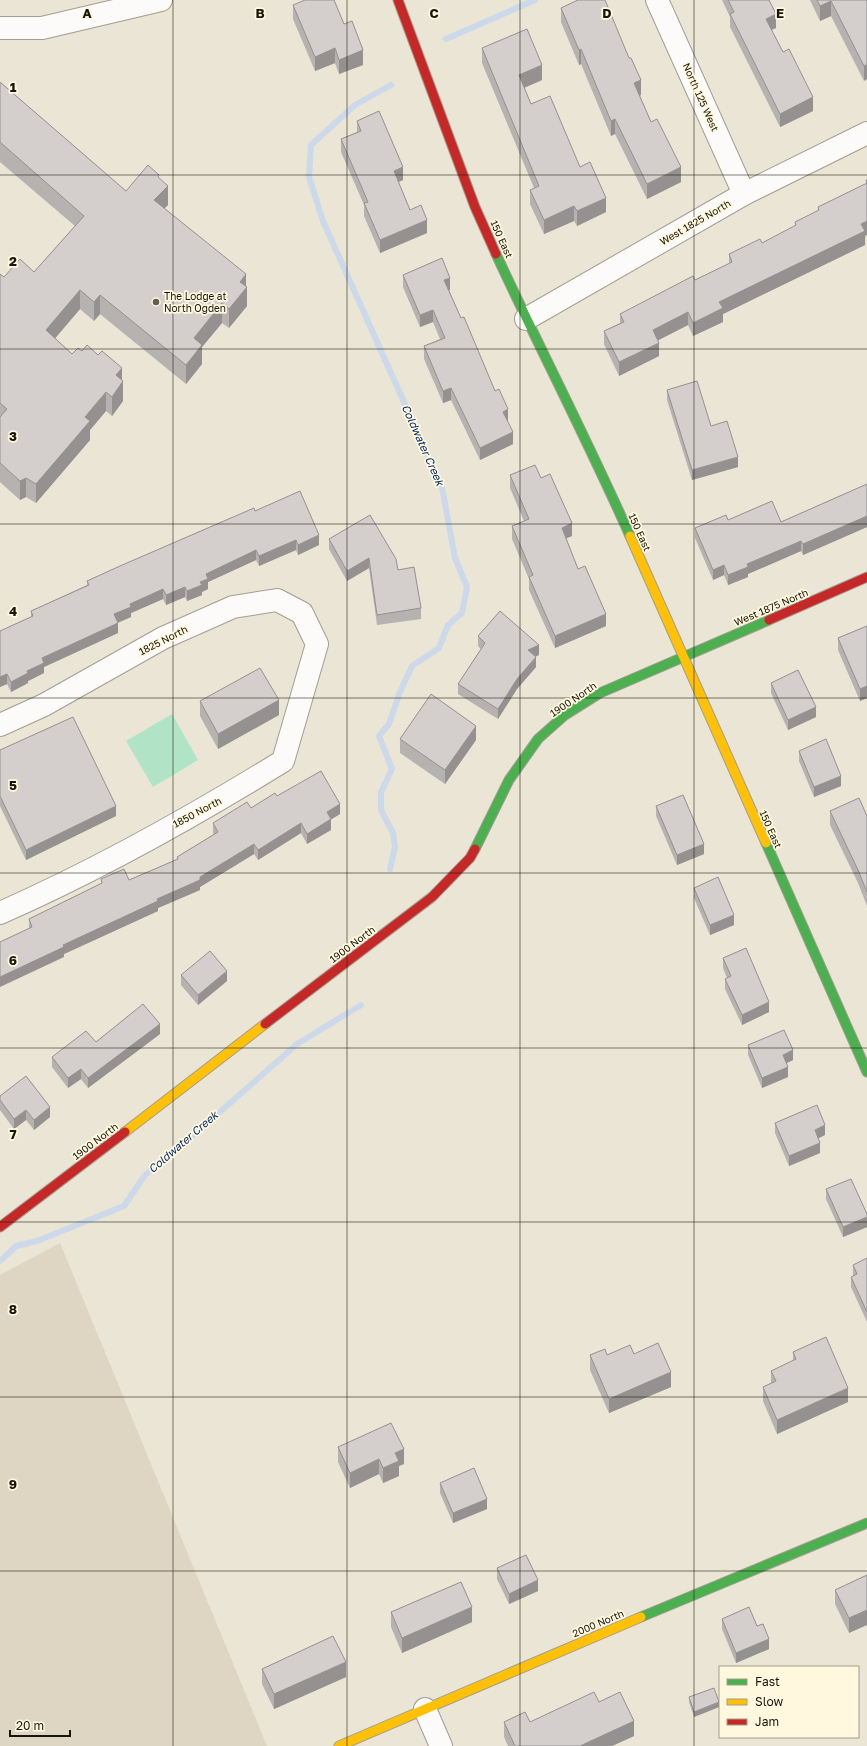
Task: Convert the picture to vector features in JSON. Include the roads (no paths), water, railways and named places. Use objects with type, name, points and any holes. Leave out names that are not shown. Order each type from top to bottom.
[{"type":"street","points":[[0,28],[42,28],[161,0]]},
{"type":"street","name":"150 East","points":[[398,0],[475,207],[526,319],[600,469],[867,1072]]},
{"type":"street","name":"North 125 West","points":[[657,0],[744,194]]},
{"type":"street","name":"West 1825 North","points":[[526,319],[744,194],[867,133]]},
{"type":"street","name":"West 1875 North","points":[[683,657],[867,577]]},
{"type":"street","name":"1825 North","points":[[0,725],[44,705],[163,638],[233,607],[277,600],[302,613],[317,644]]},
{"type":"street","name":"1850 North","points":[[0,913],[56,888],[226,796],[283,761],[317,644]]},
{"type":"street","name":"1900 North","points":[[0,1228],[432,897],[470,858],[489,823],[509,780],[538,739],[565,715],[600,692],[683,657]]},
{"type":"street","name":"2000 North","points":[[339,1746],[682,1599],[867,1523]]},
{"type":"street","points":[[425,1709],[440,1746]]},
{"type":"waterway","name":"Coldwater Creek","points":[[446,39],[535,0]]},
{"type":"waterway","name":"Coldwater Creek","points":[[390,869],[395,847],[393,833],[381,810],[381,792],[392,769],[379,736],[389,724],[400,692],[412,666],[439,648],[448,625],[462,613],[467,587],[455,558],[442,487],[323,221],[309,177],[311,145],[355,105],[391,85]]},
{"type":"waterway","name":"Coldwater Creek","points":[[0,1261],[16,1246],[37,1241],[124,1206],[145,1175],[204,1126],[297,1044],[361,1005]]},
{"type":"place","name":"The Lodge at North Ogden","points":[[156,302]]}]
